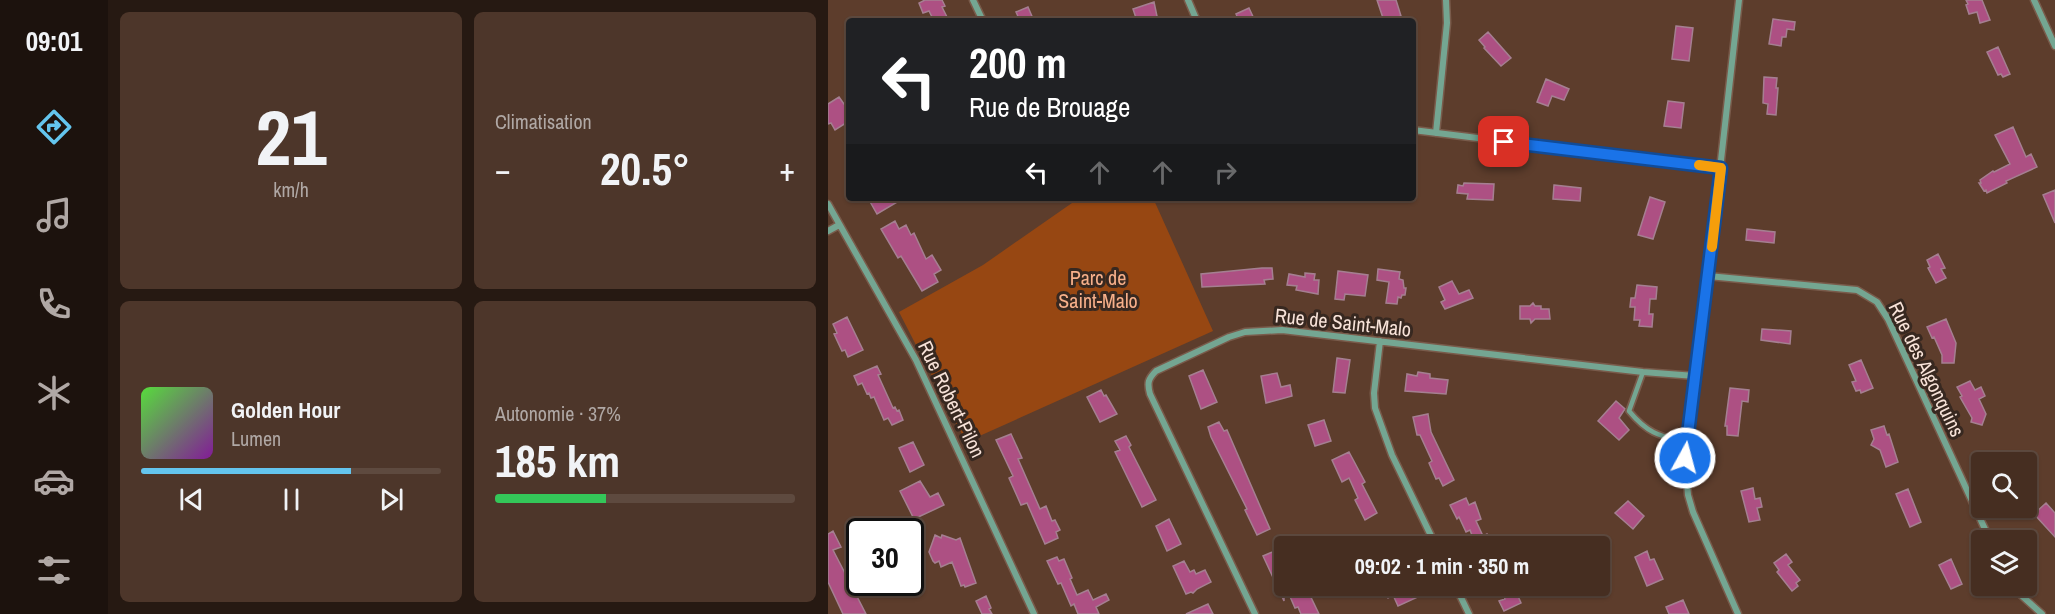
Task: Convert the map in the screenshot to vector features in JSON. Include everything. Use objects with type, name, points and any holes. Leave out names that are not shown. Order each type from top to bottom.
[{"type":"street","points":[[973,0],[982,18]]},
{"type":"street","points":[[1188,0],[1196,18]]},
{"type":"street","points":[[1436,133],[1447,23],[1446,0]]},
{"type":"street","points":[[1738,614],[1692,512],[1685,477],[1687,443],[1739,0]]},
{"type":"street","points":[[2034,0],[2055,46]]},
{"type":"street","points":[[1416,130],[1721,168]]},
{"type":"street","name":"Rue Robert-Pilon","points":[[828,204],[916,360],[1034,614]]},
{"type":"street","points":[[828,231],[840,225]]},
{"type":"street","name":"Rue des Algonquins","points":[[1708,276],[1857,290],[1877,302],[1884,310],[1985,530]]},
{"type":"street","name":"Rue de Saint-Malo","points":[[1255,614],[1150,394],[1147,385],[1149,377],[1164,367],[1229,337],[1245,332],[1282,330],[1695,376]]},
{"type":"street","points":[[1380,341],[1374,393],[1375,408],[1392,455],[1431,536]]},
{"type":"street","points":[[1460,596],[1468,614]]},
{"type":"street","points":[[2021,596],[2042,614]]},
{"type":"lane","points":[[1643,372],[1629,411],[1641,425],[1658,435],[1687,443]]},
{"type":"green space","name":"Parc de Saint-Malo","points":[[1077,201],[1154,201],[1213,331],[966,442],[899,312],[983,265]]},
{"type":"building","points":[[925,0],[942,0],[945,6],[942,7],[948,18],[932,18],[929,11],[923,13],[919,3]]},
{"type":"building","points":[[1377,0],[1396,0],[1401,16],[1383,18]]},
{"type":"building","points":[[1966,0],[1982,0],[1990,20],[1980,23],[1977,12],[1969,14]]},
{"type":"building","points":[[1154,2],[1157,18],[1136,18],[1133,9]]},
{"type":"building","points":[[1028,7],[1033,18],[1019,18],[1016,12]]},
{"type":"building","points":[[1249,8],[1254,18],[1238,18],[1236,14]]},
{"type":"building","points":[[1773,19],[1795,22],[1794,30],[1787,29],[1786,37],[1782,37],[1781,46],[1769,44]]},
{"type":"building","points":[[1676,26],[1693,28],[1689,61],[1672,59]]},
{"type":"building","points":[[1488,32],[1511,58],[1501,66],[1479,40]]},
{"type":"building","points":[[1998,47],[2010,74],[2003,77],[2001,74],[1998,75],[1987,52]]},
{"type":"building","points":[[1764,77],[1777,78],[1776,115],[1767,114],[1768,104],[1763,103]]},
{"type":"building","points":[[1546,79],[1569,89],[1564,100],[1552,96],[1548,106],[1537,102]]},
{"type":"building","points":[[839,97],[846,107],[846,123],[835,130],[831,123],[828,124],[828,104]]},
{"type":"building","points":[[1668,101],[1684,103],[1681,128],[1664,126]]},
{"type":"building","points":[[2013,127],[2026,157],[2031,154],[2037,167],[2006,181],[2007,183],[1987,193],[1979,183],[1981,183],[1980,180],[1993,171],[2010,164],[1995,135]]},
{"type":"building","points":[[1464,183],[1494,184],[1493,200],[1467,199],[1468,194],[1457,193],[1458,185],[1463,186]]},
{"type":"building","points":[[1554,185],[1581,188],[1580,201],[1553,199]]},
{"type":"building","points":[[2055,190],[2055,223],[2043,195]]},
{"type":"building","points":[[1650,197],[1665,202],[1653,239],[1638,235]]},
{"type":"building","points":[[870,201],[899,201],[877,214]]},
{"type":"building","points":[[895,221],[899,229],[906,225],[911,235],[914,233],[926,259],[932,255],[941,270],[934,274],[938,282],[922,291],[901,256],[898,258],[881,229]]},
{"type":"building","points":[[1747,229],[1775,232],[1774,243],[1746,240]]},
{"type":"building","points":[[1938,254],[1945,268],[1941,269],[1946,278],[1936,283],[1928,268],[1930,267],[1927,260]]},
{"type":"building","points":[[1272,268],[1273,279],[1264,280],[1265,284],[1202,287],[1201,274]]},
{"type":"building","points":[[1378,269],[1400,272],[1399,279],[1403,280],[1404,288],[1406,288],[1405,295],[1398,297],[1397,304],[1386,303],[1389,282],[1377,280]]},
{"type":"building","points":[[1338,271],[1368,275],[1365,296],[1345,294],[1344,300],[1335,299]]},
{"type":"building","points":[[1305,273],[1315,274],[1314,280],[1319,280],[1318,294],[1296,290],[1297,286],[1287,285],[1289,274],[1305,277]]},
{"type":"building","points":[[1452,281],[1459,294],[1469,290],[1473,298],[1445,309],[1441,302],[1445,300],[1439,287]]},
{"type":"building","points":[[1637,285],[1657,287],[1656,299],[1650,299],[1649,314],[1653,314],[1652,327],[1639,326],[1640,320],[1634,320],[1635,307],[1630,307],[1631,298],[1635,298]]},
{"type":"building","points":[[1533,303],[1535,306],[1541,306],[1541,309],[1549,309],[1550,319],[1535,319],[1531,323],[1530,319],[1520,319],[1520,306],[1530,306]]},
{"type":"building","points":[[847,317],[863,350],[848,357],[845,350],[842,351],[834,334],[837,333],[833,324]]},
{"type":"building","points":[[1946,319],[1956,343],[1954,363],[1942,363],[1942,355],[1927,327]]},
{"type":"building","points":[[1762,329],[1791,331],[1790,344],[1761,340]]},
{"type":"building","points":[[1337,358],[1350,360],[1345,393],[1333,392]]},
{"type":"building","points":[[1861,360],[1873,388],[1861,393],[1860,390],[1856,391],[1852,382],[1856,381],[1849,365]]},
{"type":"building","points":[[877,366],[881,374],[878,375],[893,408],[899,410],[903,420],[892,425],[888,418],[884,420],[874,397],[871,398],[869,393],[867,394],[862,383],[858,385],[854,376]]},
{"type":"building","points":[[1203,370],[1217,402],[1201,409],[1189,376]]},
{"type":"building","points":[[1418,372],[1430,374],[1430,378],[1448,380],[1446,394],[1405,391],[1407,374],[1417,376]]},
{"type":"building","points":[[1277,373],[1281,387],[1290,385],[1292,396],[1266,403],[1261,376]]},
{"type":"building","points":[[1970,381],[1975,390],[1981,387],[1985,396],[1979,399],[1986,414],[1982,425],[1971,422],[1972,418],[1957,387]]},
{"type":"building","points":[[1730,388],[1749,390],[1748,402],[1742,401],[1738,436],[1727,435],[1727,426],[1725,426]]},
{"type":"building","points":[[1101,390],[1117,414],[1100,422],[1087,397]]},
{"type":"building","points":[[1616,401],[1625,409],[1619,418],[1629,430],[1619,440],[1598,421]]},
{"type":"building","points":[[1428,414],[1431,432],[1454,480],[1443,486],[1439,478],[1436,479],[1429,463],[1432,461],[1420,435],[1417,435],[1413,417]]},
{"type":"building","points":[[1324,420],[1331,441],[1315,446],[1308,425]]},
{"type":"building","points":[[1219,422],[1224,431],[1227,430],[1270,529],[1257,535],[1245,510],[1247,509],[1211,437],[1208,427]]},
{"type":"building","points":[[1884,426],[1898,462],[1886,467],[1880,450],[1871,445],[1874,439],[1871,430]]},
{"type":"building","points":[[1011,434],[1022,458],[1018,459],[1040,509],[1046,506],[1052,521],[1055,520],[1060,530],[1056,532],[1058,538],[1045,544],[1027,503],[1021,505],[1009,478],[1013,476],[996,440]]},
{"type":"building","points":[[1126,436],[1131,445],[1129,447],[1156,500],[1142,507],[1115,452],[1120,450],[1115,441]]},
{"type":"building","points":[[913,442],[924,465],[910,472],[899,448]]},
{"type":"building","points":[[1349,452],[1365,482],[1362,484],[1377,513],[1365,520],[1355,500],[1358,498],[1349,478],[1342,482],[1332,460]]},
{"type":"building","points":[[920,481],[930,497],[938,493],[944,505],[914,518],[900,491]]},
{"type":"building","points":[[1753,488],[1755,499],[1760,498],[1762,507],[1757,508],[1760,520],[1749,522],[1741,491]]},
{"type":"building","points":[[1908,489],[1921,522],[1910,527],[1896,494]]},
{"type":"building","points":[[1466,498],[1469,505],[1475,502],[1481,519],[1476,521],[1483,536],[1472,536],[1470,530],[1466,532],[1450,505]]},
{"type":"building","points":[[1628,501],[1644,516],[1633,529],[1615,513]]},
{"type":"building","points":[[2046,503],[2055,513],[2055,537],[2037,517],[2037,511]]},
{"type":"building","points":[[1169,519],[1181,544],[1167,551],[1156,526]]},
{"type":"building","points":[[833,531],[841,547],[833,550],[846,575],[846,596],[857,596],[866,614],[843,614],[828,582],[828,534]]},
{"type":"building","points":[[935,535],[956,540],[960,538],[976,583],[961,586],[952,562],[941,567],[939,561],[935,563],[933,561],[929,552]]},
{"type":"building","points":[[1274,551],[1274,580],[1263,556]]},
{"type":"building","points":[[1647,551],[1650,560],[1654,559],[1663,579],[1647,586],[1635,557]]},
{"type":"building","points":[[1786,554],[1792,562],[1788,565],[1800,580],[1796,583],[1798,586],[1792,591],[1777,572],[1779,570],[1774,563]]},
{"type":"building","points":[[1057,557],[1059,561],[1064,559],[1077,595],[1088,590],[1093,600],[1106,594],[1109,600],[1096,607],[1099,614],[1078,614],[1074,604],[1071,606],[1061,583],[1058,584],[1047,561]]},
{"type":"building","points":[[1951,559],[1962,584],[1951,589],[1939,565]]},
{"type":"building","points":[[1184,561],[1190,572],[1194,570],[1196,574],[1205,570],[1211,582],[1193,593],[1186,594],[1173,566]]},
{"type":"building","points":[[986,596],[992,614],[982,614],[976,601]]},
{"type":"building","points":[[1290,596],[1310,596],[1319,614],[1301,614],[1298,607],[1295,608]]},
{"type":"building","points":[[1393,596],[1420,596],[1398,606]]},
{"type":"building","points":[[1504,596],[1518,596],[1521,603],[1504,611],[1499,601],[1505,599]]},
{"type":"building","points":[[1683,600],[1689,614],[1669,614],[1666,607]]},
{"type":"building","points":[[1208,604],[1213,614],[1186,614]]},
{"type":"slow traffic","points":[[1699,165],[1721,168],[1712,247]]},
{"type":"route","points":[[1504,142],[1721,168],[1685,458]]}]
